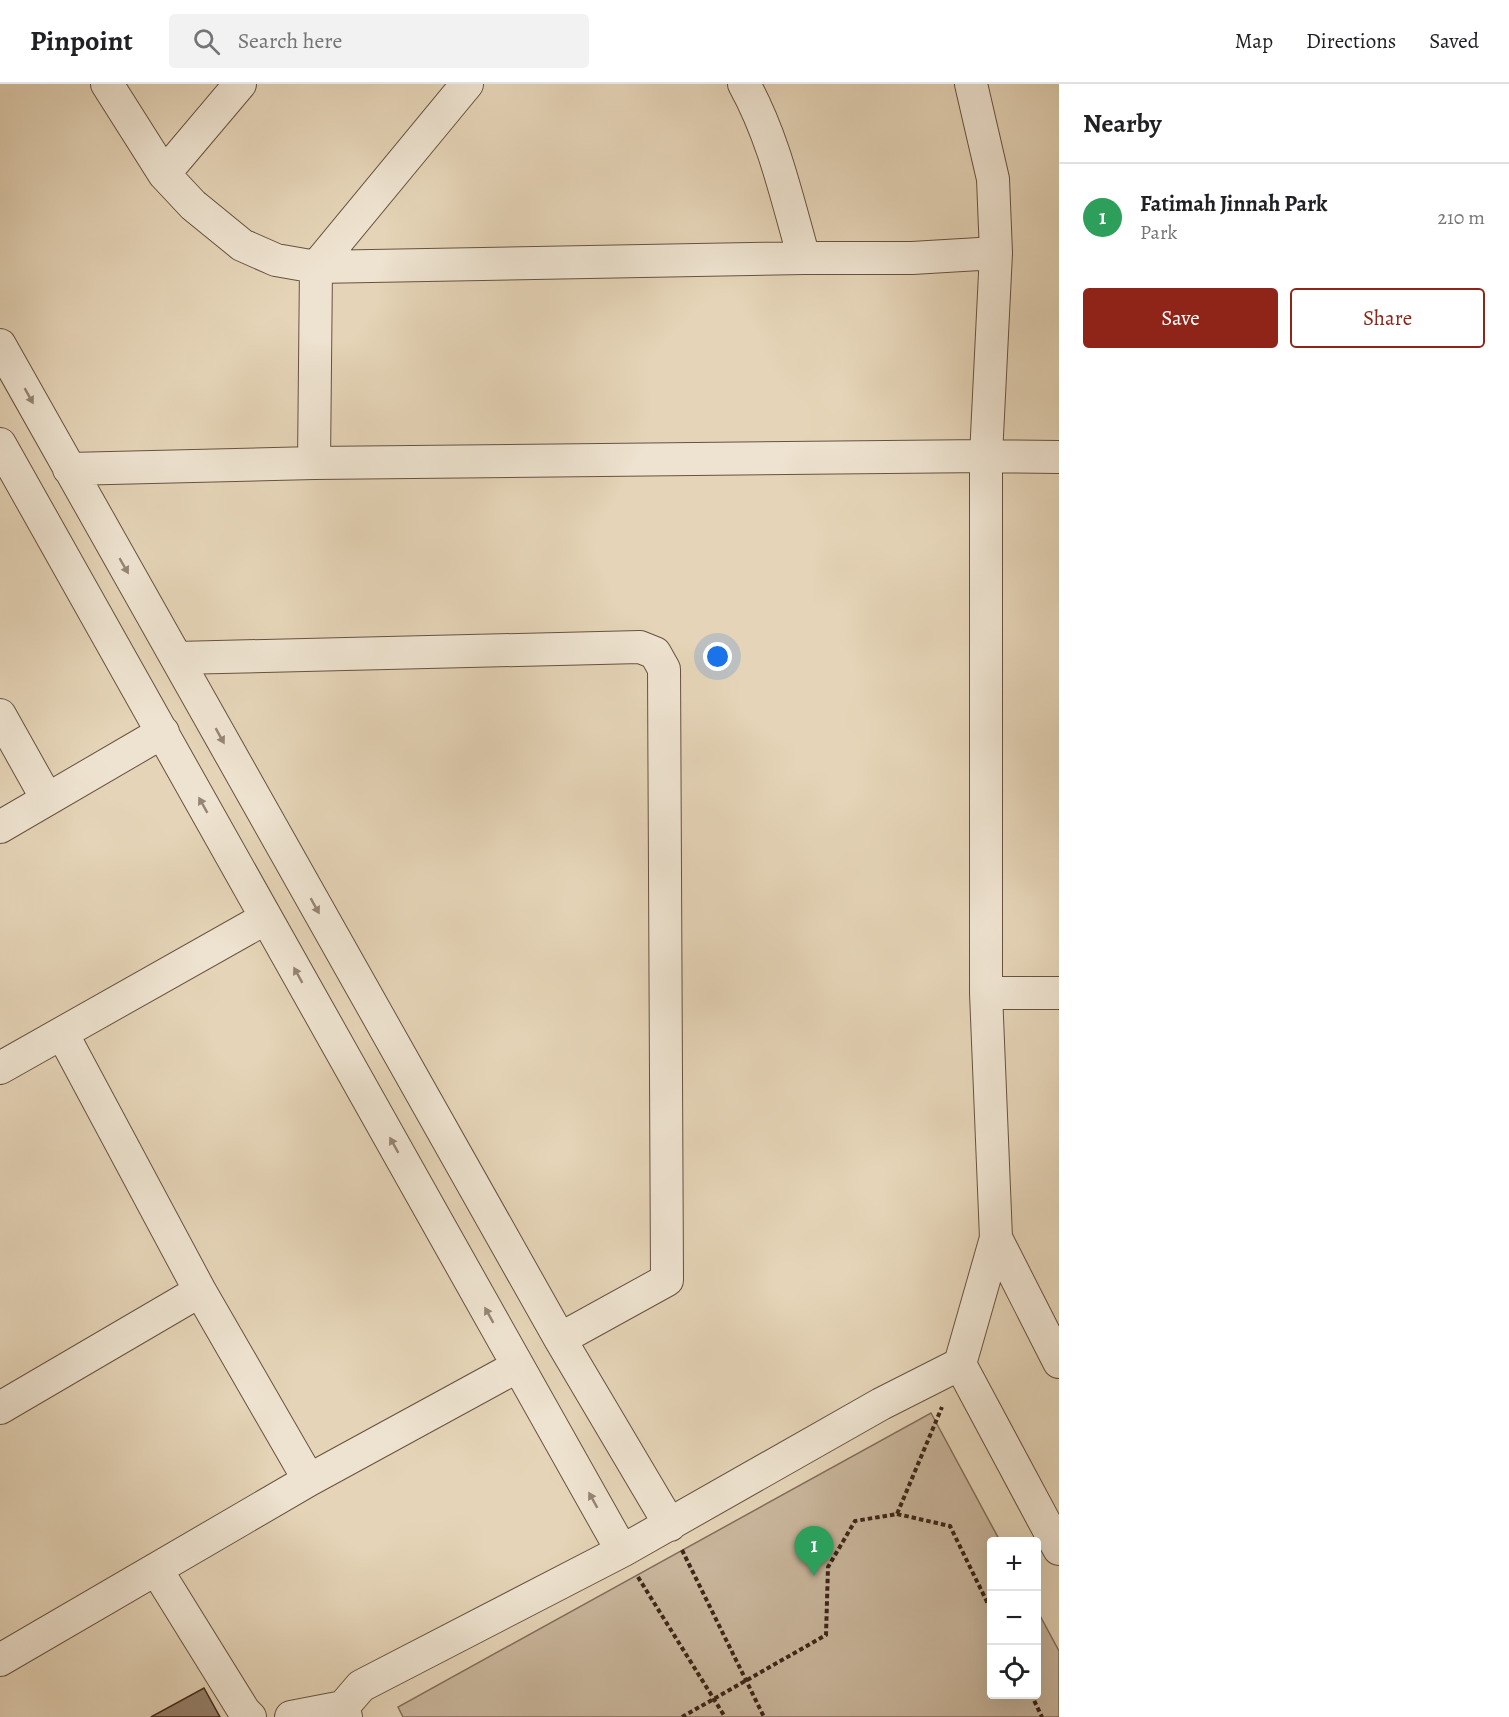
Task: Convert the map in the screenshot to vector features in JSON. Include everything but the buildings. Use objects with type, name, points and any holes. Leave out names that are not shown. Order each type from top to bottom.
[{"type":"street","points":[[107,84],[164,174],[194,204],[242,245],[276,260],[316,267],[912,258],[996,253]]},
{"type":"street","points":[[164,174],[240,84]]},
{"type":"street","points":[[314,463],[316,267],[467,84]]},
{"type":"street","points":[[744,84],[754,102],[776,158],[804,258]]},
{"type":"street","points":[[972,84],[993,179],[996,253],[986,456],[986,993],[996,1238],[960,1364],[1059,1550]]},
{"type":"street","points":[[0,345],[560,1340],[670,1525]]},
{"type":"street","points":[[0,444],[622,1551]]},
{"type":"street","points":[[69,469],[314,463],[1059,457]]},
{"type":"street","points":[[177,658],[640,646],[655,653],[664,669],[667,1280],[560,1340]]},
{"type":"street","points":[[0,715],[47,799]]},
{"type":"street","points":[[0,827],[163,732]]},
{"type":"street","points":[[0,1068],[266,918]]},
{"type":"street","points":[[986,993],[1059,993]]},
{"type":"street","points":[[62,1033],[200,1291],[309,1480]]},
{"type":"street","points":[[996,1238],[1059,1362]]},
{"type":"street","points":[[0,1408],[200,1291]]},
{"type":"street","points":[[291,1717],[344,1712],[361,1686],[622,1551],[881,1404],[960,1364]]},
{"type":"street","points":[[0,1660],[309,1480],[518,1366]]},
{"type":"street","points":[[156,1569],[244,1711],[250,1717]]},
{"type":"path","points":[[897,1514],[960,1364]]},
{"type":"path","points":[[682,1717],[826,1635],[828,1567],[855,1521],[897,1514],[950,1526],[987,1602]]},
{"type":"path","points":[[670,1525],[764,1717]]},
{"type":"path","points":[[622,1551],[725,1717]]},
{"type":"path","points":[[1033,1699],[1042,1717]]},
{"type":"shaded area","points":[[931,1413],[998,1537],[987,1537],[987,1699],[1041,1699],[1041,1617],[1059,1651],[1059,1717],[403,1717],[398,1707]]},
{"type":"place","name":"Fatimah Jinnah Park","points":[[814,1576]]}]
